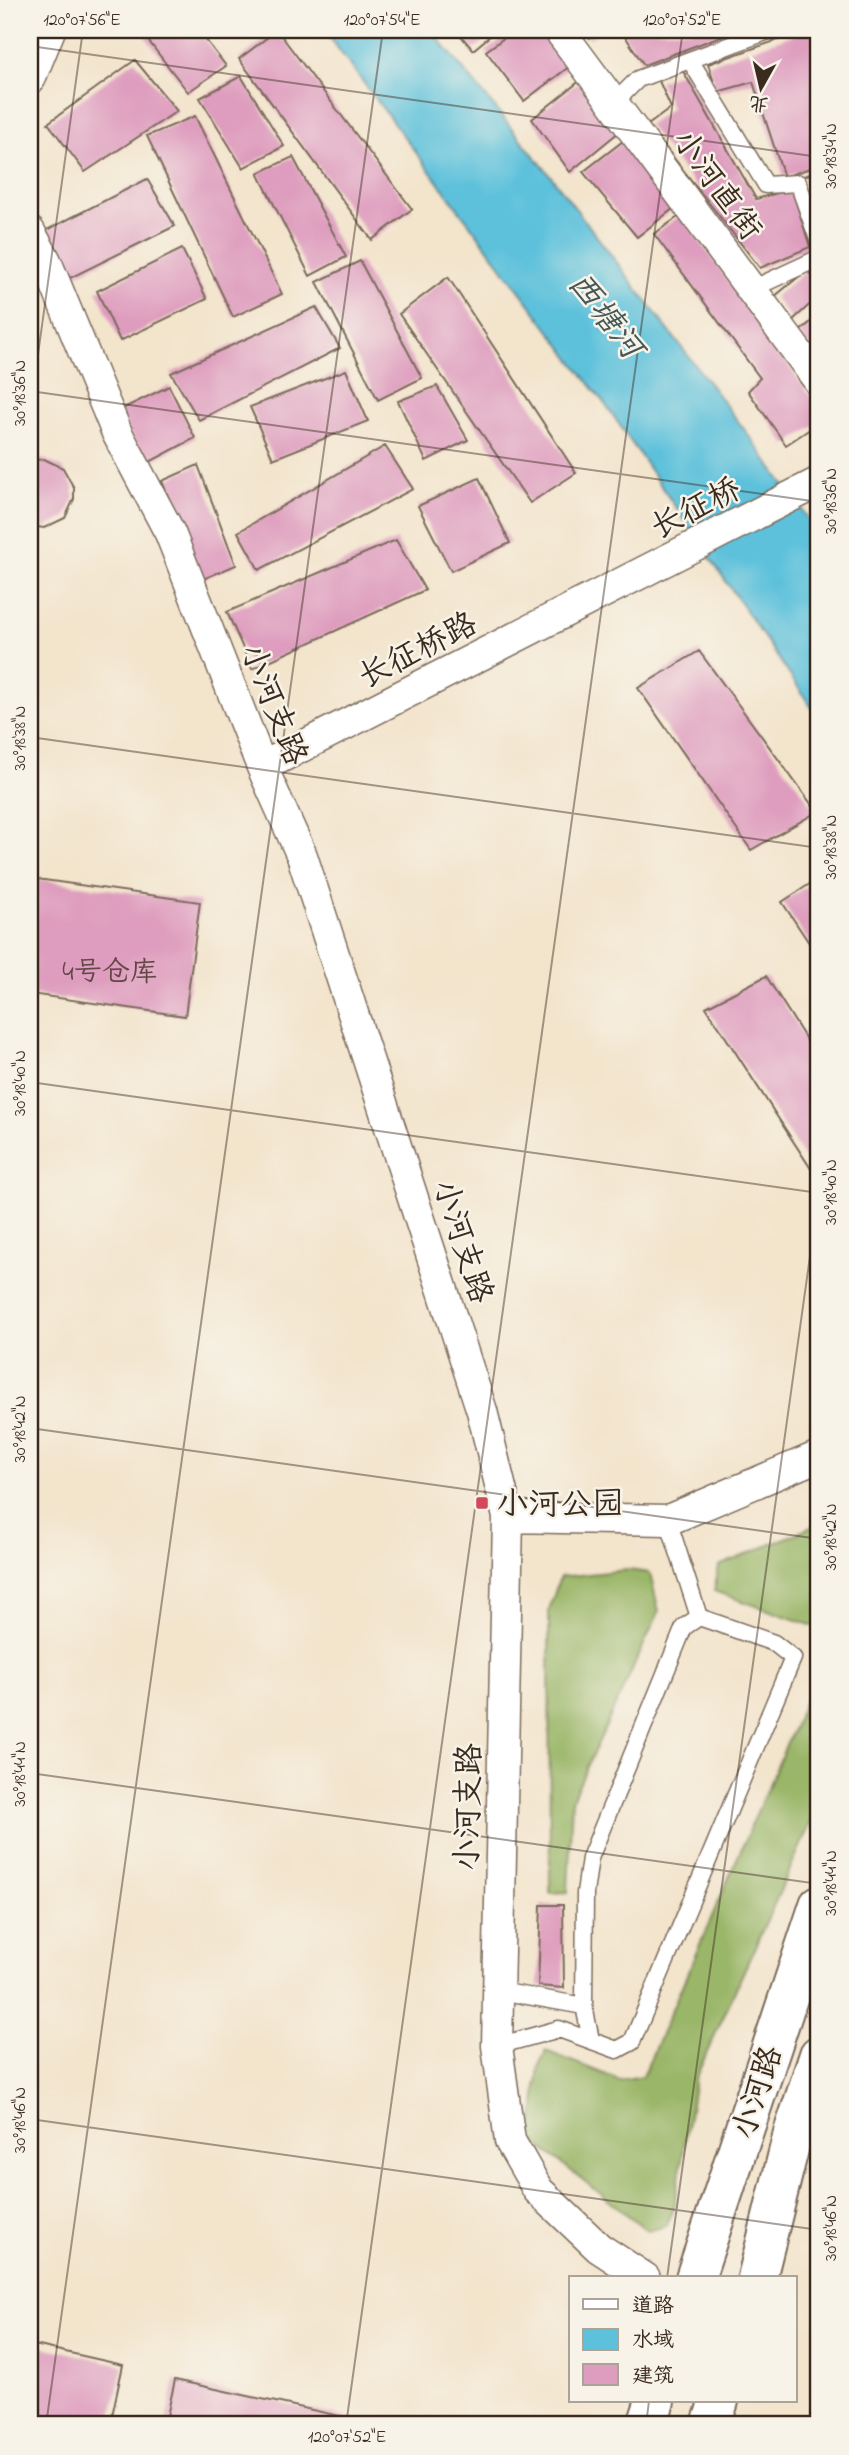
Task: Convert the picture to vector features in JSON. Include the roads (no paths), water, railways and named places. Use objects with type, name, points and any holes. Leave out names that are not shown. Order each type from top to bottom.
[{"type":"main road","name":"小河路","points":[[696,2276],[819,1905]]},
{"type":"main road","name":"小河路","points":[[757,2276],[793,2133],[819,2055]]},
{"type":"main road","points":[[647,2425],[655,2402]]},
{"type":"main road","points":[[711,2425],[719,2402]]},
{"type":"street","points":[[30,79],[50,30]]},
{"type":"street","name":"小河直街","points":[[559,30],[819,381]]},
{"type":"street","name":"小河支路","points":[[30,232],[46,261],[117,433],[170,533],[261,767],[311,883],[457,1331],[509,1517],[497,2046],[510,2141],[538,2190],[599,2248],[642,2276]]},
{"type":"street","name":"长征桥","points":[[603,594],[819,482]]},
{"type":"street","name":"长征桥路","points":[[261,767],[603,594]]},
{"type":"street","points":[[509,1517],[668,1520],[819,1456]]},
{"type":"lane","points":[[614,103],[638,79],[771,30]]},
{"type":"lane","points":[[690,60],[766,185],[799,183],[819,242]]},
{"type":"lane","points":[[752,289],[819,258]]},
{"type":"lane","points":[[668,1520],[699,1617]]},
{"type":"lane","points":[[591,2040],[584,2006],[584,1893],[590,1858],[684,1628],[699,1617]]},
{"type":"lane","points":[[497,2046],[559,2029],[617,2050],[632,2042],[793,1658],[774,1643],[699,1617]]},
{"type":"lane","points":[[499,1991],[584,2006]]},
{"type":"water","name":"西塘河","points":[[324,30],[431,30],[550,175],[753,441],[819,534],[819,718],[610,411]]},
{"type":"place","name":"小河公园","points":[[482,1503]]}]
